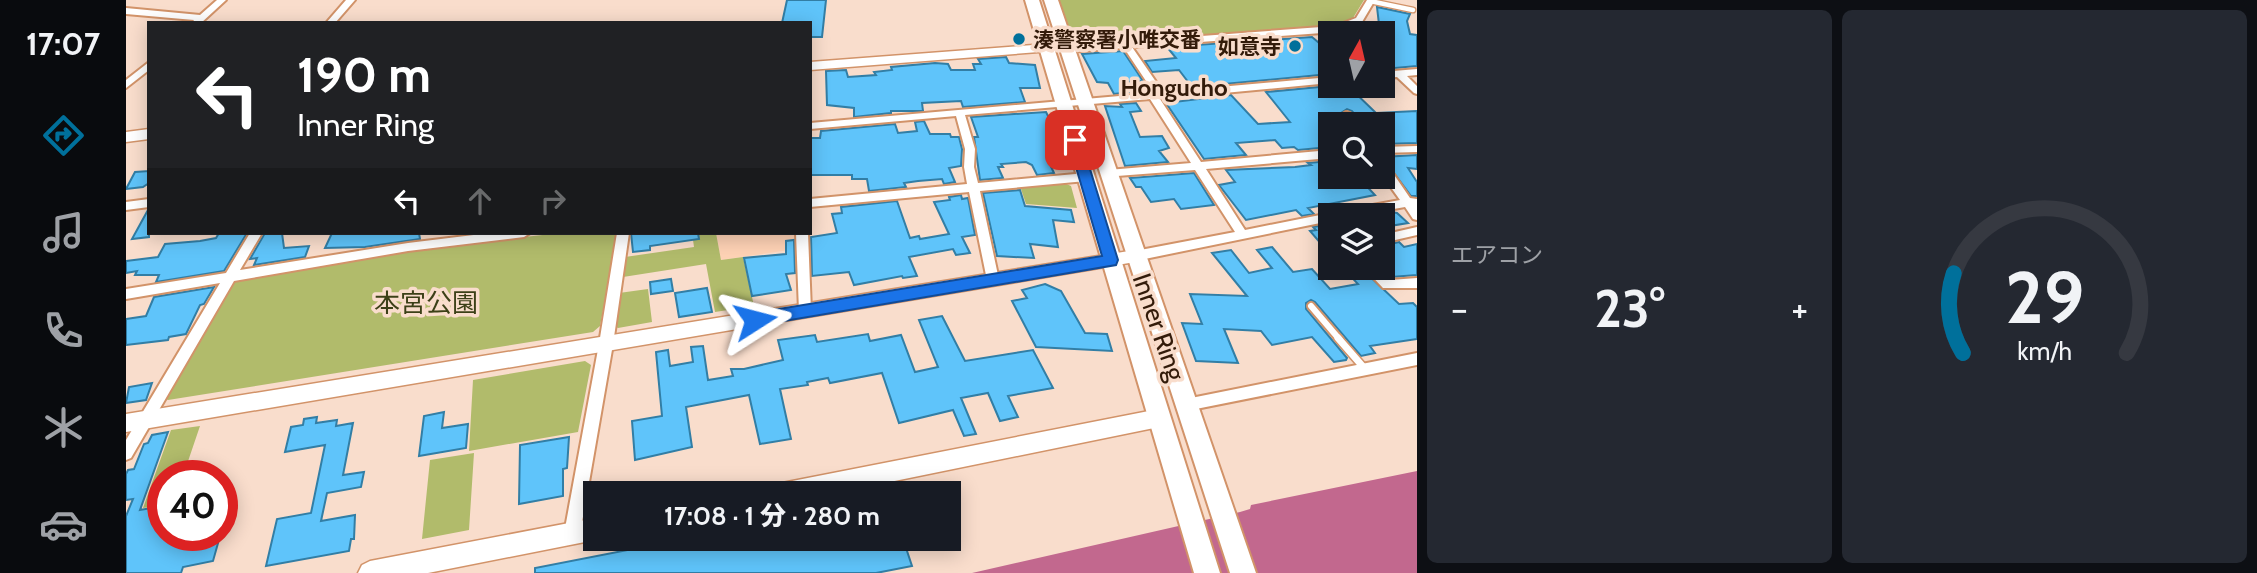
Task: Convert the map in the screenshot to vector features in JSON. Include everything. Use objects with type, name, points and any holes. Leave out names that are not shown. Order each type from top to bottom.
[{"type":"main road","name":"Inner Ring","points":[[1032,0],[1207,573]]},
{"type":"main road","name":"Inner Ring","points":[[1051,0],[1243,573]]},
{"type":"street","points":[[126,10],[199,20],[222,0]]},
{"type":"street","points":[[333,21],[351,0]]},
{"type":"street","points":[[1068,49],[1336,29],[1359,20],[1371,0]]},
{"type":"street","points":[[1126,44],[1241,234]]},
{"type":"street","points":[[812,66],[1047,48]]},
{"type":"street","points":[[126,85],[147,67]]},
{"type":"street","points":[[1395,73],[1417,72]]},
{"type":"street","points":[[1399,73],[1417,91]]},
{"type":"street","points":[[812,126],[1318,81]]},
{"type":"street","points":[[960,114],[970,149],[969,167],[993,280]]},
{"type":"street","points":[[126,137],[147,134]]},
{"type":"street","points":[[1395,150],[1417,149]]},
{"type":"street","points":[[1108,174],[1318,155]]},
{"type":"street","points":[[812,203],[1086,177]]},
{"type":"street","points":[[1395,182],[1412,203],[1417,216]]},
{"type":"street","points":[[126,206],[147,203]]},
{"type":"street","points":[[135,421],[1135,256],[1318,219]]},
{"type":"street","points":[[1395,236],[1417,231]]},
{"type":"street","points":[[126,453],[135,421],[230,278],[255,235]]},
{"type":"street","points":[[408,247],[413,235]]},
{"type":"street","points":[[126,294],[408,247],[507,235]]},
{"type":"street","points":[[572,534],[623,235]]},
{"type":"street","points":[[802,235],[805,311]]},
{"type":"street","points":[[1382,280],[1387,285],[1417,283]]},
{"type":"street","points":[[1186,405],[1417,359]]},
{"type":"street","points":[[842,481],[1159,418]]},
{"type":"street","points":[[370,573],[583,532]]},
{"type":"lane","points":[[1371,0],[1413,10]]},
{"type":"lane","points":[[1311,306],[1364,369]]},
{"type":"shaded area","points":[[716,235],[796,235],[796,249],[721,260]]},
{"type":"shaded area","points":[[1417,471],[1417,573],[972,573],[1240,512],[1250,509],[1251,505]]},
{"type":"green space","points":[[1059,0],[1364,0],[1353,18],[1347,21],[1318,21],[1318,28],[1087,44],[1078,43],[1075,34],[1069,32]]},
{"type":"green space","points":[[1064,183],[1071,186],[1077,208],[1026,204],[1020,186]]},
{"type":"green space","name":"本宮公園","points":[[543,235],[618,235],[600,326],[593,332],[168,400],[164,398],[238,279],[415,249]]},
{"type":"green space","points":[[692,235],[716,235],[721,260],[743,257],[754,306],[715,312],[706,264],[623,277],[625,257],[694,247]]},
{"type":"green space","points":[[648,289],[652,322],[618,328],[613,325],[619,293]]},
{"type":"green space","points":[[585,361],[591,365],[578,432],[469,451],[473,380]]},
{"type":"green space","points":[[200,426],[188,460],[160,460],[171,430]]},
{"type":"green space","points":[[474,453],[469,530],[422,539],[430,460]]},
{"type":"building","points":[[787,0],[826,0],[822,37],[812,37],[812,21],[782,21]]},
{"type":"building","points":[[1377,7],[1410,14],[1407,21],[1410,34],[1417,35],[1417,66],[1395,68],[1395,21],[1379,21]]},
{"type":"building","points":[[1312,37],[1318,42],[1318,75],[1192,87],[1179,70],[1152,72],[1145,61],[1176,58],[1167,47]]},
{"type":"building","points":[[1123,51],[1143,81],[1124,82],[1130,92],[1114,94],[1108,83],[1097,82],[1082,54]]},
{"type":"building","points":[[1006,57],[1009,63],[1035,65],[1040,88],[1020,88],[1025,102],[963,107],[961,101],[922,103],[923,111],[891,111],[854,117],[854,108],[827,105],[826,71],[846,70],[848,77],[876,75],[874,72],[892,70],[891,67],[935,63],[948,64],[951,70],[975,70],[973,64],[981,64],[978,59]]},
{"type":"building","points":[[1318,87],[1318,98],[1360,98],[1375,112],[1353,112],[1347,109],[1342,112],[1318,112],[1318,148],[1282,148],[1275,140],[1236,143],[1246,155],[1204,159],[1166,103],[1231,95],[1258,124],[1290,122],[1266,92]]},
{"type":"building","points":[[1136,103],[1141,111],[1130,112],[1140,137],[1162,136],[1169,148],[1159,151],[1168,162],[1125,166],[1105,106],[1122,107],[1120,104]]},
{"type":"building","points":[[1417,111],[1417,143],[1395,144],[1395,112]]},
{"type":"building","points":[[1046,112],[1059,138],[1055,138],[1059,158],[1047,158],[1054,173],[1037,175],[1032,165],[1026,162],[1001,164],[1003,167],[998,167],[1003,178],[980,180],[974,137],[978,137],[971,117]]},
{"type":"building","points":[[924,121],[930,134],[959,137],[962,149],[961,166],[949,168],[955,182],[944,184],[942,179],[918,181],[904,183],[906,187],[869,191],[867,179],[852,179],[852,175],[812,175],[812,138],[820,138],[821,131],[895,124],[898,133],[917,131],[915,122]]},
{"type":"building","points":[[1417,155],[1417,169],[1408,168],[1417,182],[1417,196],[1411,196],[1395,174],[1395,156]]},
{"type":"building","points":[[1318,162],[1318,189],[1369,189],[1375,195],[1334,203],[1318,203],[1318,206],[1308,208],[1314,214],[1302,216],[1296,210],[1246,220],[1219,185],[1235,182],[1226,170],[1311,165],[1308,163]]},
{"type":"building","points":[[147,171],[147,184],[126,189],[135,172]]},
{"type":"building","points":[[1194,173],[1214,205],[1181,209],[1174,199],[1151,202],[1141,187],[1136,187],[1130,178]]},
{"type":"building","points":[[1020,190],[1025,206],[1071,210],[1074,222],[1053,220],[1058,247],[1030,244],[1034,258],[997,256],[983,193]]},
{"type":"building","points":[[961,195],[962,199],[968,198],[975,235],[962,237],[970,253],[956,255],[953,249],[909,257],[917,276],[902,276],[854,285],[849,272],[812,276],[811,237],[837,233],[832,214],[842,213],[841,207],[897,201],[910,238],[919,236],[920,239],[949,234],[934,202]]},
{"type":"building","points":[[147,212],[149,237],[132,239]]},
{"type":"building","points":[[1395,213],[1397,213],[1408,223],[1395,225]]},
{"type":"building","points":[[1318,226],[1318,240],[1310,231],[1316,230],[1313,227]]},
{"type":"building","points":[[218,235],[246,235],[224,271],[156,282],[159,275],[135,275],[137,271],[126,273],[126,261],[158,257],[165,244],[216,238]]},
{"type":"building","points":[[264,235],[282,235],[284,248],[309,246],[305,257],[254,265],[257,258],[250,259]]},
{"type":"building","points":[[331,235],[419,235],[420,239],[365,247],[325,248]]},
{"type":"building","points":[[631,235],[698,235],[699,239],[650,246],[650,250],[633,252]]},
{"type":"building","points":[[794,240],[795,273],[786,274],[791,290],[752,296],[744,258],[786,254],[786,241]]},
{"type":"building","points":[[1399,242],[1404,247],[1417,244],[1417,275],[1395,277],[1395,243]]},
{"type":"building","points":[[1272,247],[1293,272],[1312,269],[1318,280],[1322,280],[1330,289],[1358,284],[1354,280],[1374,280],[1399,304],[1413,303],[1417,307],[1417,339],[1370,346],[1375,353],[1361,356],[1311,300],[1306,303],[1306,309],[1346,360],[1334,362],[1312,337],[1272,345],[1261,331],[1224,329],[1238,363],[1196,361],[1182,323],[1202,324],[1190,294],[1247,296],[1212,253],[1231,250],[1249,273],[1272,268],[1257,250]]},
{"type":"building","points":[[671,279],[673,291],[651,294],[650,282]]},
{"type":"building","points":[[1045,284],[1061,291],[1085,333],[1107,334],[1112,351],[1036,347],[1012,301],[1027,298],[1022,290]]},
{"type":"building","points":[[214,287],[204,304],[200,305],[186,334],[169,337],[168,340],[126,345],[126,319],[146,316],[154,297]]},
{"type":"building","points":[[707,288],[712,312],[679,317],[675,293]]},
{"type":"building","points":[[942,316],[965,361],[1033,350],[1053,388],[1008,396],[1018,417],[1000,421],[988,393],[961,398],[976,434],[964,436],[953,410],[899,423],[882,373],[830,383],[828,378],[807,382],[808,385],[780,389],[791,439],[760,444],[749,395],[686,407],[692,447],[635,460],[632,421],[662,416],[656,352],[668,350],[670,366],[693,362],[691,347],[703,346],[708,380],[733,376],[731,369],[744,369],[783,360],[778,340],[815,335],[817,342],[868,334],[870,341],[901,335],[915,372],[938,367],[919,320]]},
{"type":"building","points":[[152,383],[146,400],[126,403],[129,387]]},
{"type":"building","points":[[444,412],[442,428],[468,424],[466,448],[419,456],[424,416]]},
{"type":"building","points":[[317,417],[316,423],[337,420],[336,426],[353,423],[343,475],[364,472],[361,487],[327,493],[321,521],[355,515],[354,539],[351,539],[349,551],[266,566],[277,519],[311,513],[325,445],[285,452],[291,427],[303,425],[304,419]]},
{"type":"building","points":[[168,432],[158,460],[147,460],[147,490],[140,510],[147,509],[147,551],[216,551],[213,561],[183,567],[181,573],[126,573],[126,516],[133,499],[126,500],[126,474],[128,470],[134,469],[144,444],[148,443],[152,435]]},
{"type":"building","points":[[569,437],[567,468],[563,469],[563,496],[519,504],[520,445]]},
{"type":"building","points":[[622,551],[907,551],[912,566],[876,573],[535,573],[535,568]]},
{"type":"place","name":"湊警察署小唯交番","points":[[1019,39]]},
{"type":"place","name":"如意寺","points":[[1295,46]]},
{"type":"district","name":"Hongucho","points":[[1174,87]]},
{"type":"route","points":[[755,320],[1111,260],[1075,140]]}]
